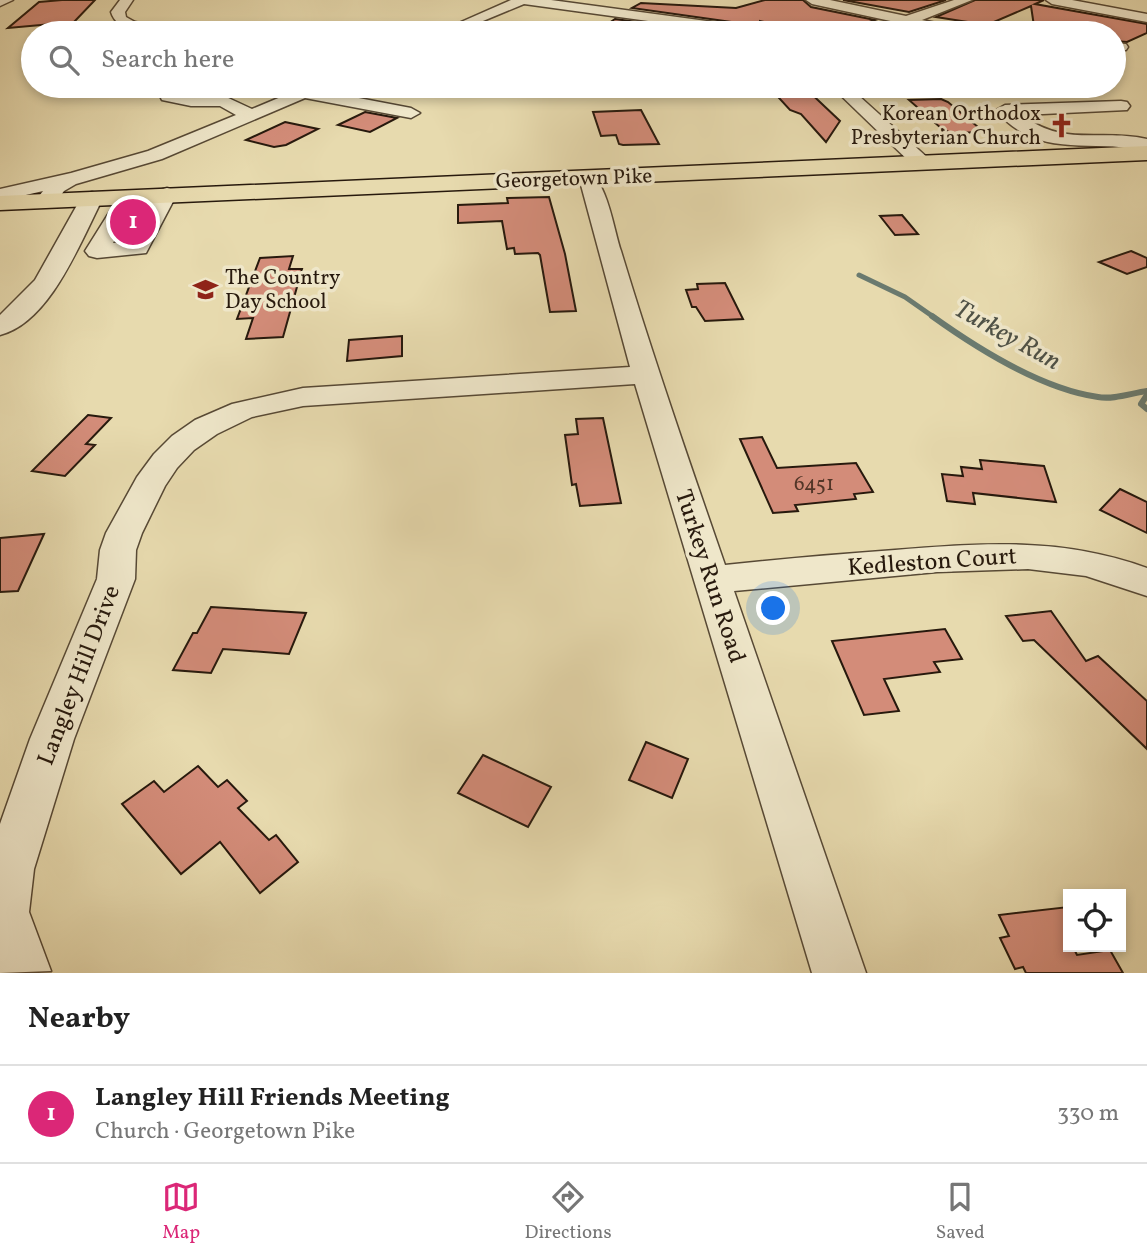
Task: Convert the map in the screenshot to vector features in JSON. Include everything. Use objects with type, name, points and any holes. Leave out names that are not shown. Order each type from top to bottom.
[{"type":"main road","name":"Georgetown Pike","points":[[0,202],[1146,152]]},
{"type":"street","points":[[0,2],[7,0]]},
{"type":"street","points":[[124,21],[120,19],[118,12],[127,0]]},
{"type":"street","points":[[472,21],[523,0],[677,21]]},
{"type":"street","points":[[812,0],[911,21]]},
{"type":"street","points":[[907,20],[966,0]]},
{"type":"street","points":[[1052,0],[1084,4],[1092,12],[1110,17],[1131,15],[1147,18]]},
{"type":"street","points":[[177,98],[191,101],[202,98]]},
{"type":"street","points":[[225,98],[234,108],[253,115]]},
{"type":"street","points":[[0,195],[76,178],[155,155],[293,98]]},
{"type":"street","points":[[345,98],[411,114]]},
{"type":"street","points":[[852,98],[922,163]]},
{"type":"street","points":[[1121,106],[1005,110],[1046,137],[1085,141],[1124,140],[1146,152]]},
{"type":"street","points":[[47,200],[57,187],[76,178]]},
{"type":"street","name":"Turkey Run Road","points":[[586,178],[591,184],[646,375],[839,973]]},
{"type":"street","points":[[144,237],[167,194]]},
{"type":"street","points":[[129,196],[97,251],[144,237],[169,244]]},
{"type":"street","points":[[0,327],[27,307],[47,285],[92,198]]},
{"type":"street","name":"Langley Hill Drive","points":[[24,971],[3,912],[9,869],[52,739],[116,579],[118,550],[124,533],[149,485],[165,461],[183,443],[206,427],[234,414],[293,398],[646,375]]},
{"type":"street","name":"Kedleston Court","points":[[713,580],[1008,554],[1082,562],[1147,582]]},
{"type":"building","points":[[95,0],[75,21],[21,21],[21,27],[8,28],[39,2]]},
{"type":"building","points":[[765,0],[803,0],[811,7],[875,20],[724,21],[632,8],[641,3],[736,8]]},
{"type":"building","points":[[843,0],[946,0],[909,12]]},
{"type":"building","points":[[975,0],[1044,0],[1035,4],[1147,24],[1147,33],[1126,42],[1126,21],[1033,21],[1031,6],[996,21],[962,21],[936,17]]},
{"type":"building","points":[[779,98],[816,98],[840,121],[826,142],[801,114],[790,110]]},
{"type":"building","points":[[941,99],[984,132],[951,133],[942,129],[909,100]]},
{"type":"building","points":[[641,110],[659,144],[623,145],[619,144],[616,135],[601,136],[593,112]]},
{"type":"building","points":[[365,112],[397,118],[370,132],[338,125]]},
{"type":"building","points":[[285,122],[318,129],[286,145],[274,147],[246,140]]},
{"type":"building","points":[[549,197],[565,254],[576,311],[550,312],[540,255],[515,254],[514,248],[507,249],[502,221],[458,223],[458,205],[508,203],[507,198]]},
{"type":"building","points":[[143,214],[129,239],[118,240],[132,215]]},
{"type":"building","points":[[902,215],[918,234],[895,235],[880,216]]},
{"type":"building","points":[[1131,251],[1147,258],[1147,267],[1127,274],[1099,262]]},
{"type":"building","points":[[293,256],[289,269],[302,269],[283,337],[246,339],[253,318],[237,319],[260,258]]},
{"type":"building","points":[[725,283],[743,319],[705,321],[696,307],[692,307],[686,290],[698,289],[697,284]]},
{"type":"building","points":[[402,336],[402,356],[347,361],[349,340]]},
{"type":"building","points":[[88,415],[111,418],[86,444],[95,445],[65,476],[32,471]]},
{"type":"building","points":[[603,418],[621,503],[580,506],[576,484],[572,485],[565,435],[578,434],[576,419]]},
{"type":"building","points":[[762,437],[777,468],[856,463],[873,492],[854,494],[856,499],[795,505],[798,511],[773,513],[740,439]]},
{"type":"building","points":[[980,460],[1044,466],[1056,502],[973,493],[975,504],[947,501],[942,474],[963,476],[961,467],[982,469]]},
{"type":"building","points":[[1120,489],[1147,502],[1147,533],[1100,510]]},
{"type":"building","points":[[44,534],[18,591],[0,592],[0,538]]},
{"type":"building","points":[[211,607],[306,613],[289,654],[223,649],[211,673],[173,670]]},
{"type":"building","points":[[1051,611],[1086,661],[1098,656],[1147,701],[1147,749],[1034,640],[1023,641],[1006,616]]},
{"type":"building","points":[[945,629],[962,659],[934,662],[940,672],[884,679],[899,711],[864,715],[832,641]]},
{"type":"building","points":[[646,742],[688,759],[672,798],[629,780]]},
{"type":"building","points":[[483,755],[551,787],[528,827],[458,793]]},
{"type":"building","points":[[198,766],[218,787],[227,780],[247,801],[238,808],[269,840],[276,835],[298,862],[260,893],[220,842],[181,874],[122,804],[154,781],[164,792]]},
{"type":"building","points":[[1063,908],[1063,952],[1076,952],[1077,955],[1111,952],[1123,973],[1026,973],[1023,967],[1015,969],[1000,938],[1009,936],[999,915]]},
{"type":"waterway","name":"Turkey Run","points":[[859,275],[905,297],[935,318]]},
{"type":"waterway","name":"Turkey Run","points":[[932,316],[1011,366],[1055,386],[1104,398],[1147,391]]},
{"type":"waterway","name":"Turkey Run","points":[[1147,395],[1141,404],[1147,409]]},
{"type":"place","name":"Korean Orthodox Presbyterian Church","points":[[1061,125]]},
{"type":"place","name":"Langley Hill Friends Meeting","points":[[133,222]]},
{"type":"place","name":"The Country Day School","points":[[205,289]]}]
